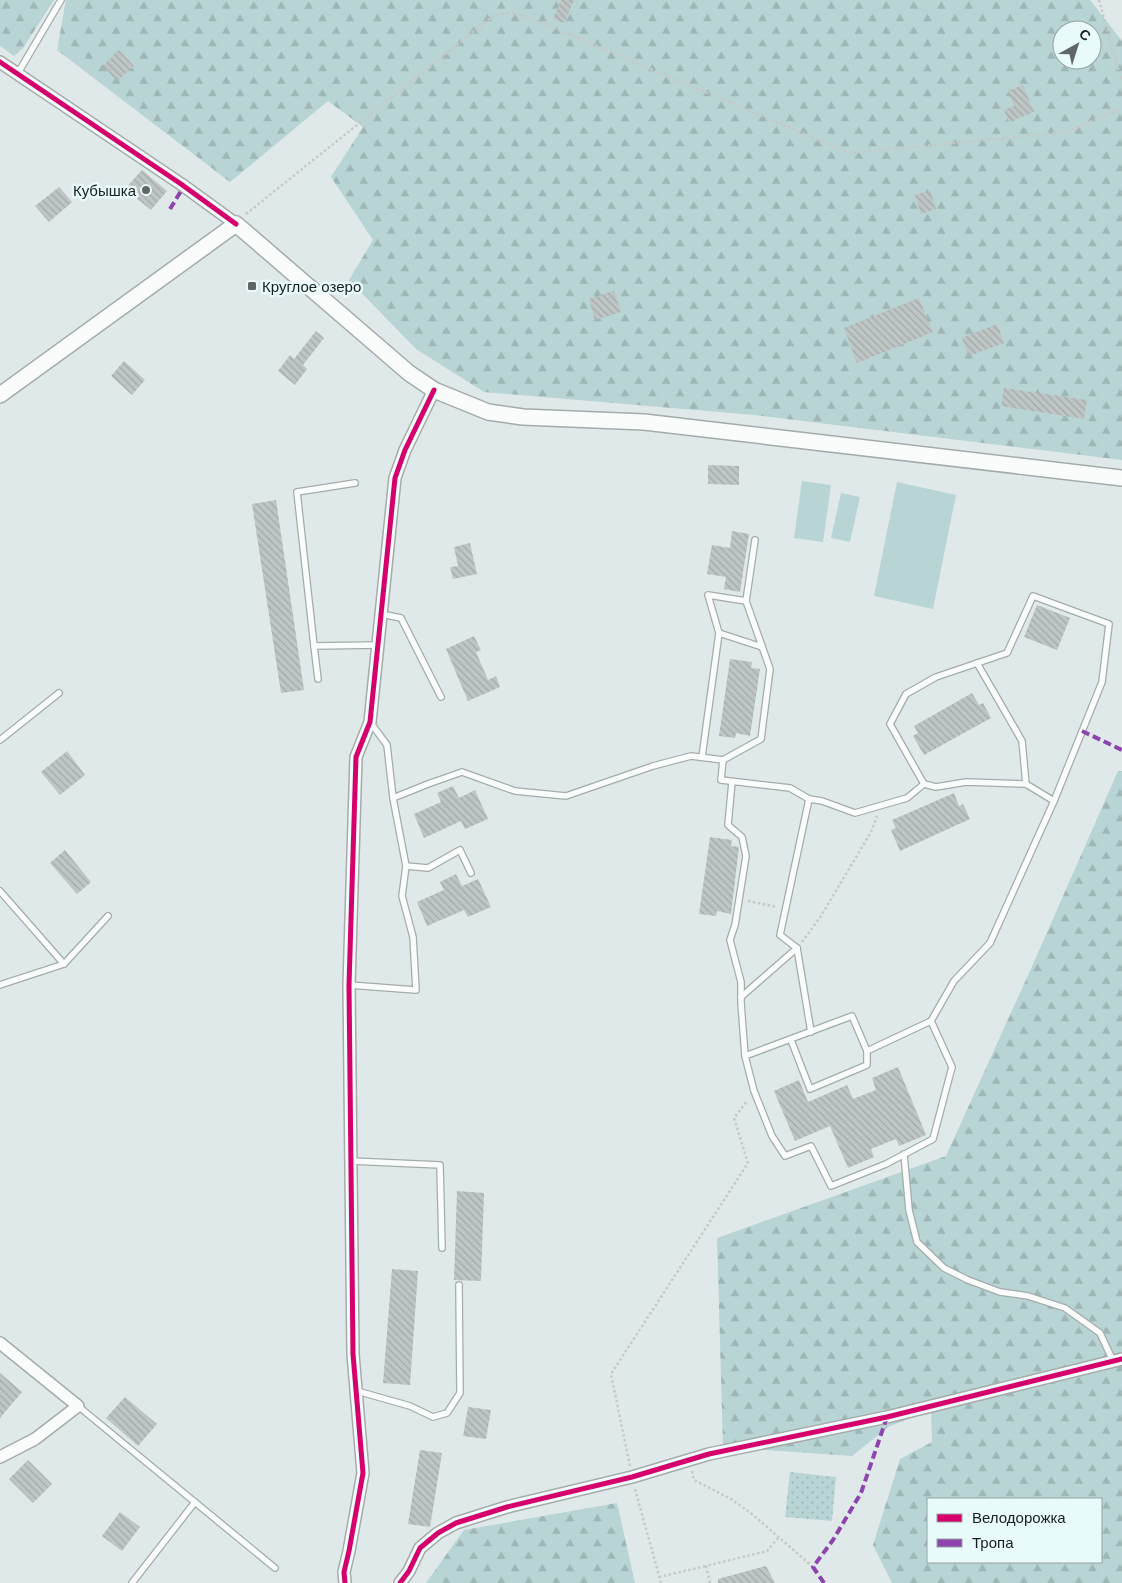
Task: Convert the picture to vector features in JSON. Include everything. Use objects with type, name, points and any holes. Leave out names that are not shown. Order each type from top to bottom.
[{"type":"main road","points":[[0,395],[236,224],[409,373],[434,390],[488,412],[523,417],[644,422],[1122,478]]},
{"type":"street","points":[[0,62],[182,184],[236,224]]},
{"type":"street","points":[[345,1583],[344,1572],[363,1473],[353,1354],[349,985],[356,758],[370,722],[396,478],[405,450],[434,390]]},
{"type":"street","points":[[0,1343],[78,1406],[35,1440],[0,1457]]},
{"type":"street","points":[[400,1583],[409,1571],[420,1548],[438,1533],[456,1523],[507,1507],[632,1478],[709,1454],[886,1417],[1117,1360]]},
{"type":"lane","points":[[18,73],[61,0]]},
{"type":"lane","points":[[318,678],[296,492],[355,484]]},
{"type":"lane","points":[[393,798],[462,772],[515,791],[566,796],[653,766],[691,756],[723,760],[761,739],[770,669],[746,601],[756,540]]},
{"type":"lane","points":[[702,757],[719,633],[708,595],[746,601]]},
{"type":"lane","points":[[866,1051],[931,1021],[954,981],[990,943],[1054,801],[1102,682],[1109,624],[1033,596],[1007,653],[936,677],[906,694],[890,724],[924,784],[936,787],[966,782],[1026,784],[1054,801]]},
{"type":"lane","points":[[381,614],[401,618],[442,697]]},
{"type":"lane","points":[[719,633],[762,647]]},
{"type":"lane","points":[[314,646],[378,645]]},
{"type":"lane","points":[[977,663],[1022,741],[1026,784]]},
{"type":"lane","points":[[0,740],[59,693]]},
{"type":"lane","points":[[349,985],[416,990],[413,937],[402,896],[406,866],[393,798],[387,745],[370,722]]},
{"type":"lane","points":[[723,760],[721,780],[790,788],[808,799],[822,801],[855,813],[907,798],[924,784]]},
{"type":"lane","points":[[732,782],[728,824],[742,837],[746,856],[730,940],[741,982],[745,1056],[754,1092],[772,1136],[785,1156],[811,1146],[831,1186],[886,1164],[933,1139],[952,1067],[931,1021]]},
{"type":"lane","points":[[808,799],[780,935],[797,948],[811,1032]]},
{"type":"lane","points":[[406,866],[428,868],[460,850],[471,873]]},
{"type":"lane","points":[[0,891],[64,964]]},
{"type":"lane","points":[[0,985],[64,964],[108,916]]},
{"type":"lane","points":[[741,997],[797,948]]},
{"type":"lane","points":[[745,1056],[852,1016],[866,1051],[867,1065],[810,1089],[791,1040]]},
{"type":"lane","points":[[904,1154],[909,1210],[917,1242],[944,1268],[968,1280],[1000,1292],[1028,1296],[1065,1308],[1100,1333],[1117,1360]]},
{"type":"lane","points":[[351,1161],[440,1165],[442,1248]]},
{"type":"lane","points":[[357,1391],[410,1406],[433,1417],[447,1413],[460,1393],[459,1285]]},
{"type":"lane","points":[[78,1406],[275,1568]]},
{"type":"lane","points":[[132,1583],[195,1502]]},
{"type":"path","points":[[1099,0],[1122,81]]},
{"type":"path","points":[[236,224],[255,205],[493,16],[503,13],[515,13],[533,19],[849,153],[1068,132],[1122,108]]},
{"type":"path","points":[[797,948],[821,916],[871,832],[881,805]]},
{"type":"path","points":[[739,899],[785,908]]},
{"type":"path","points":[[660,1583],[632,1478],[611,1374],[748,1162],[734,1118],[754,1092]]},
{"type":"path","points":[[689,1460],[694,1480],[731,1499],[752,1514],[813,1567]]},
{"type":"path","points":[[659,1577],[767,1551],[778,1538]]},
{"type":"path","points":[[706,1566],[710,1583]]},
{"type":"green space","points":[[0,0],[54,0],[23,48],[14,56],[0,46]]},
{"type":"green space","points":[[66,0],[1090,0],[1122,41],[1122,460],[754,415],[484,392],[416,349],[349,280],[373,240],[331,177],[363,127],[328,101],[230,182],[57,50]]},
{"type":"green space","points":[[802,481],[831,485],[823,542],[794,538]]},
{"type":"green space","points":[[897,482],[956,495],[933,609],[874,596]]},
{"type":"green space","points":[[841,493],[860,497],[850,542],[831,538]]},
{"type":"green space","points":[[1118,771],[1122,771],[1122,1583],[892,1583],[873,1545],[900,1459],[932,1442],[931,1410],[888,1427],[852,1456],[723,1447],[717,1238],[946,1156]]},
{"type":"green space","points":[[790,1472],[836,1477],[832,1521],[785,1517]]},
{"type":"green space","points":[[617,1503],[635,1583],[426,1583],[464,1530]]},
{"type":"building","points":[[561,0],[574,0],[564,23],[553,19]]},
{"type":"building","points":[[119,50],[134,66],[117,81],[103,66]]},
{"type":"building","points":[[1023,85],[1034,112],[1009,122],[1004,110],[1014,106],[1008,91]]},
{"type":"building","name":"Кубышка","points":[[142,170],[167,191],[151,210],[125,189]]},
{"type":"building","points":[[59,187],[72,202],[49,222],[35,206]]},
{"type":"building","points":[[930,190],[936,209],[921,214],[915,195]]},
{"type":"building","points":[[614,291],[621,312],[595,320],[589,299]]},
{"type":"building","points":[[919,298],[933,332],[857,363],[844,328]]},
{"type":"building","points":[[997,324],[1004,343],[969,356],[962,338]]},
{"type":"building","points":[[316,331],[324,338],[303,365],[307,369],[295,385],[278,371],[290,355],[294,359]]},
{"type":"building","points":[[124,361],[145,380],[132,395],[111,376]]},
{"type":"building","points":[[1004,388],[1087,400],[1084,419],[1001,406]]},
{"type":"building","points":[[708,465],[739,466],[739,485],[708,484]]},
{"type":"building","points":[[276,500],[304,690],[281,693],[252,504]]},
{"type":"building","points":[[732,531],[749,534],[740,592],[724,589],[726,577],[707,574],[712,545],[730,548]]},
{"type":"building","points":[[470,543],[477,574],[453,579],[450,567],[458,566],[454,547]]},
{"type":"building","points":[[1037,605],[1070,618],[1057,650],[1024,637]]},
{"type":"building","points":[[474,636],[481,650],[476,652],[488,680],[496,676],[500,687],[468,701],[446,649]]},
{"type":"building","points":[[730,659],[752,662],[751,668],[760,669],[750,736],[736,733],[735,738],[719,736]]},
{"type":"building","points":[[972,693],[979,705],[983,703],[991,718],[924,755],[913,736],[918,733],[914,726]]},
{"type":"building","points":[[67,751],[85,775],[60,795],[41,772]]},
{"type":"building","points":[[453,786],[459,798],[475,790],[488,819],[465,829],[461,821],[424,838],[414,814],[441,802],[437,793]]},
{"type":"building","points":[[954,793],[959,806],[963,804],[970,819],[900,851],[891,830],[896,828],[892,820]]},
{"type":"building","points":[[710,837],[732,840],[731,846],[739,847],[731,914],[717,911],[716,916],[699,914]]},
{"type":"building","points":[[65,850],[91,882],[77,894],[50,863]]},
{"type":"building","points":[[456,874],[462,886],[478,879],[491,907],[468,917],[464,910],[427,926],[417,902],[444,890],[440,882]]},
{"type":"building","points":[[898,1067],[926,1135],[899,1146],[896,1139],[871,1149],[874,1157],[848,1168],[830,1126],[795,1141],[774,1091],[799,1080],[808,1102],[847,1085],[853,1099],[876,1090],[872,1078]]},
{"type":"building","points":[[457,1191],[484,1193],[481,1281],[454,1280]]},
{"type":"building","points":[[392,1269],[418,1271],[410,1385],[383,1383]]},
{"type":"building","points":[[0,1373],[22,1392],[0,1418]]},
{"type":"building","points":[[125,1397],[157,1424],[138,1446],[106,1418]]},
{"type":"building","points":[[468,1407],[491,1410],[486,1439],[463,1436]]},
{"type":"building","points":[[420,1450],[442,1453],[430,1527],[408,1524]]},
{"type":"building","points":[[28,1460],[52,1484],[33,1503],[9,1479]]},
{"type":"building","points":[[120,1512],[140,1527],[122,1551],[102,1536]]},
{"type":"building","points":[[766,1566],[775,1583],[718,1583],[718,1579]]},
{"type":"marked path","points":[[170,209],[184,186]]},
{"type":"marked path","points":[[1082,731],[1122,750]]},
{"type":"marked path","points":[[824,1583],[813,1567],[833,1540],[861,1493],[887,1417]]},
{"type":"cycle path","points":[[0,62],[181,184],[236,224]]},
{"type":"cycle path","points":[[345,1583],[344,1572],[363,1473],[353,1354],[349,985],[356,757],[370,722],[395,478],[405,450],[434,390]]},
{"type":"cycle path","points":[[400,1583],[409,1571],[420,1548],[438,1533],[456,1523],[507,1507],[632,1477],[709,1454],[887,1417],[1122,1359]]},
{"type":"place","name":"Кубышка","points":[[146,190]]},
{"type":"place","name":"Круглое озеро","points":[[252,286]]}]
